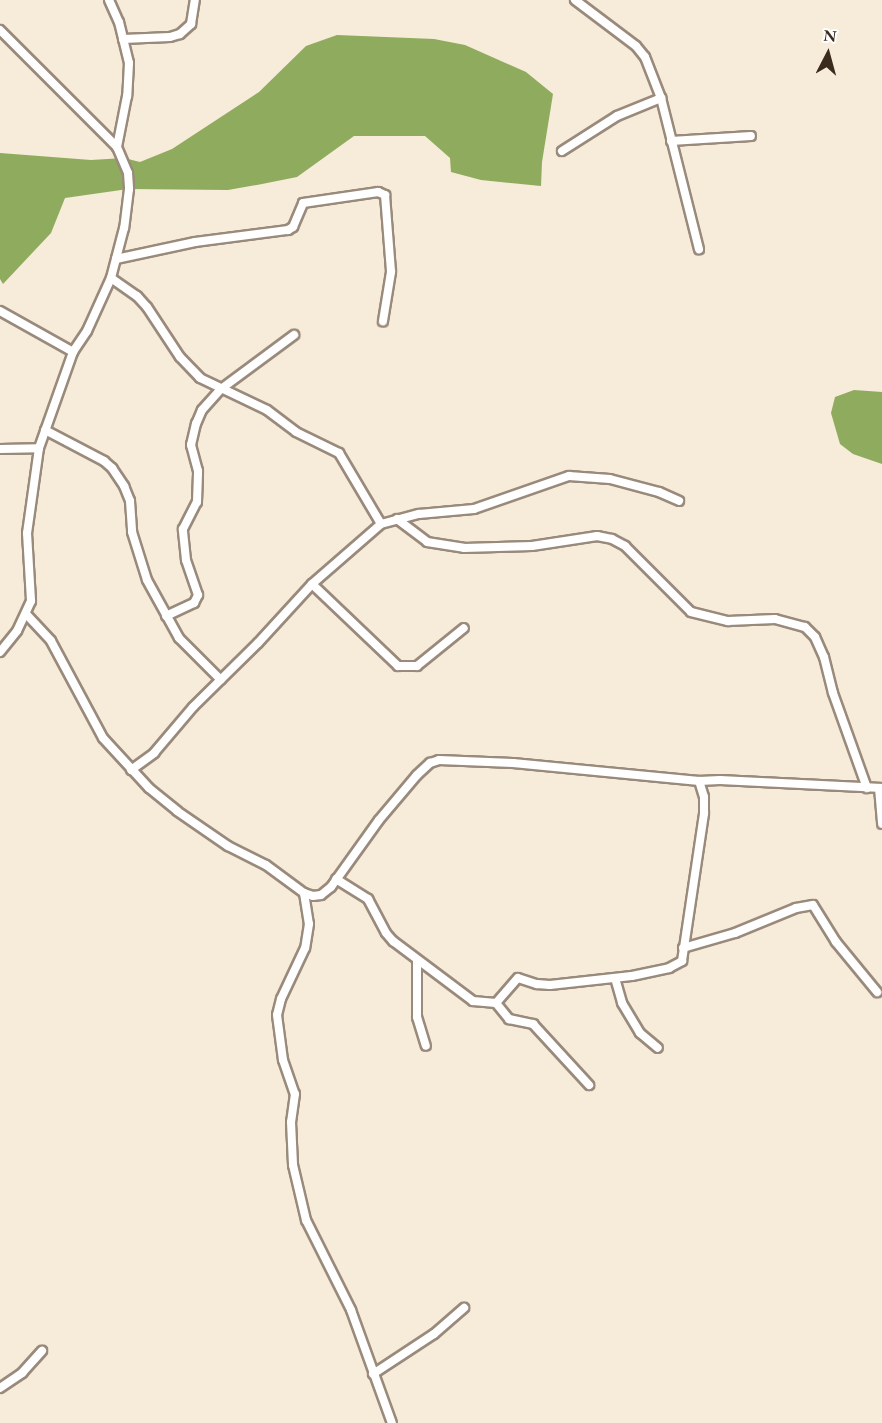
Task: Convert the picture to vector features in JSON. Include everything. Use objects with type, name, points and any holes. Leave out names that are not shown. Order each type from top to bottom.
[{"type":"street","points":[[109,0],[115,9],[123,39],[129,80],[117,147]]},
{"type":"street","points":[[123,39],[170,37],[180,34],[194,16],[195,0]]},
{"type":"street","points":[[575,0],[636,46],[645,57],[661,98],[699,249]]},
{"type":"street","points":[[0,31],[117,147],[126,166],[129,189],[124,228],[111,278],[87,331],[73,352],[39,448],[27,533],[32,588],[27,615],[0,652]]},
{"type":"street","points":[[561,151],[617,116],[661,98]]},
{"type":"street","points":[[671,141],[751,136]]},
{"type":"street","points":[[116,259],[195,242],[288,230],[293,227],[303,203],[378,192],[385,195],[391,272],[383,321]]},
{"type":"street","points":[[111,278],[137,296],[190,369],[210,385],[267,410],[296,432],[339,453],[381,524]]},
{"type":"street","points":[[0,311],[73,352]]},
{"type":"street","points":[[166,616],[198,599],[186,560],[183,529],[194,512],[198,492],[198,471],[191,445],[202,410],[221,388],[294,336]]},
{"type":"street","points":[[45,429],[104,460],[124,486],[130,501],[132,532],[140,562],[166,616],[179,638],[221,680]]},
{"type":"street","points":[[0,448],[39,448]]},
{"type":"street","points":[[131,770],[154,753],[193,707],[312,584],[381,524],[397,519],[474,508],[569,476],[610,478],[659,492],[679,501]]},
{"type":"street","points":[[397,519],[427,542],[465,548],[532,546],[597,536],[612,539],[632,552],[691,612],[728,621],[775,619],[805,627],[815,637],[824,657],[833,693],[867,788]]},
{"type":"street","points":[[312,584],[398,666],[417,666],[464,628]]},
{"type":"street","points":[[27,615],[46,632],[103,738],[131,770],[177,811],[228,846],[266,865],[304,893],[321,895],[417,775],[430,763],[439,760],[513,763],[699,781],[720,780],[881,788],[882,824]]},
{"type":"street","points":[[496,1003],[518,978],[537,984],[550,985],[615,978],[678,965],[682,961],[704,813],[704,797],[699,781]]},
{"type":"street","points":[[336,879],[368,899],[386,933],[417,961],[473,1001],[496,1003],[509,1019],[533,1024],[589,1086]]},
{"type":"street","points":[[304,893],[309,924],[306,948],[281,999],[277,1015],[283,1060],[294,1094],[291,1122],[293,1165],[306,1220],[351,1310],[392,1423]]},
{"type":"street","points":[[683,948],[735,933],[796,908],[813,905],[836,942],[877,992]]},
{"type":"street","points":[[417,961],[417,1017],[426,1046]]},
{"type":"street","points":[[615,978],[622,1003],[640,1033],[658,1048]]},
{"type":"street","points":[[373,1374],[434,1334],[464,1308]]},
{"type":"street","points":[[0,1388],[22,1372],[42,1351]]},
{"type":"green space","points":[[337,35],[434,39],[465,45],[526,72],[553,94],[542,162],[541,186],[481,180],[451,172],[450,158],[425,136],[354,136],[297,177],[228,190],[128,189],[65,198],[51,233],[3,284],[0,279],[0,153],[91,160],[124,158],[140,162],[172,149],[259,92],[306,46]]},
{"type":"green space","points":[[854,390],[882,392],[882,464],[853,454],[840,444],[831,413],[835,397]]}]
